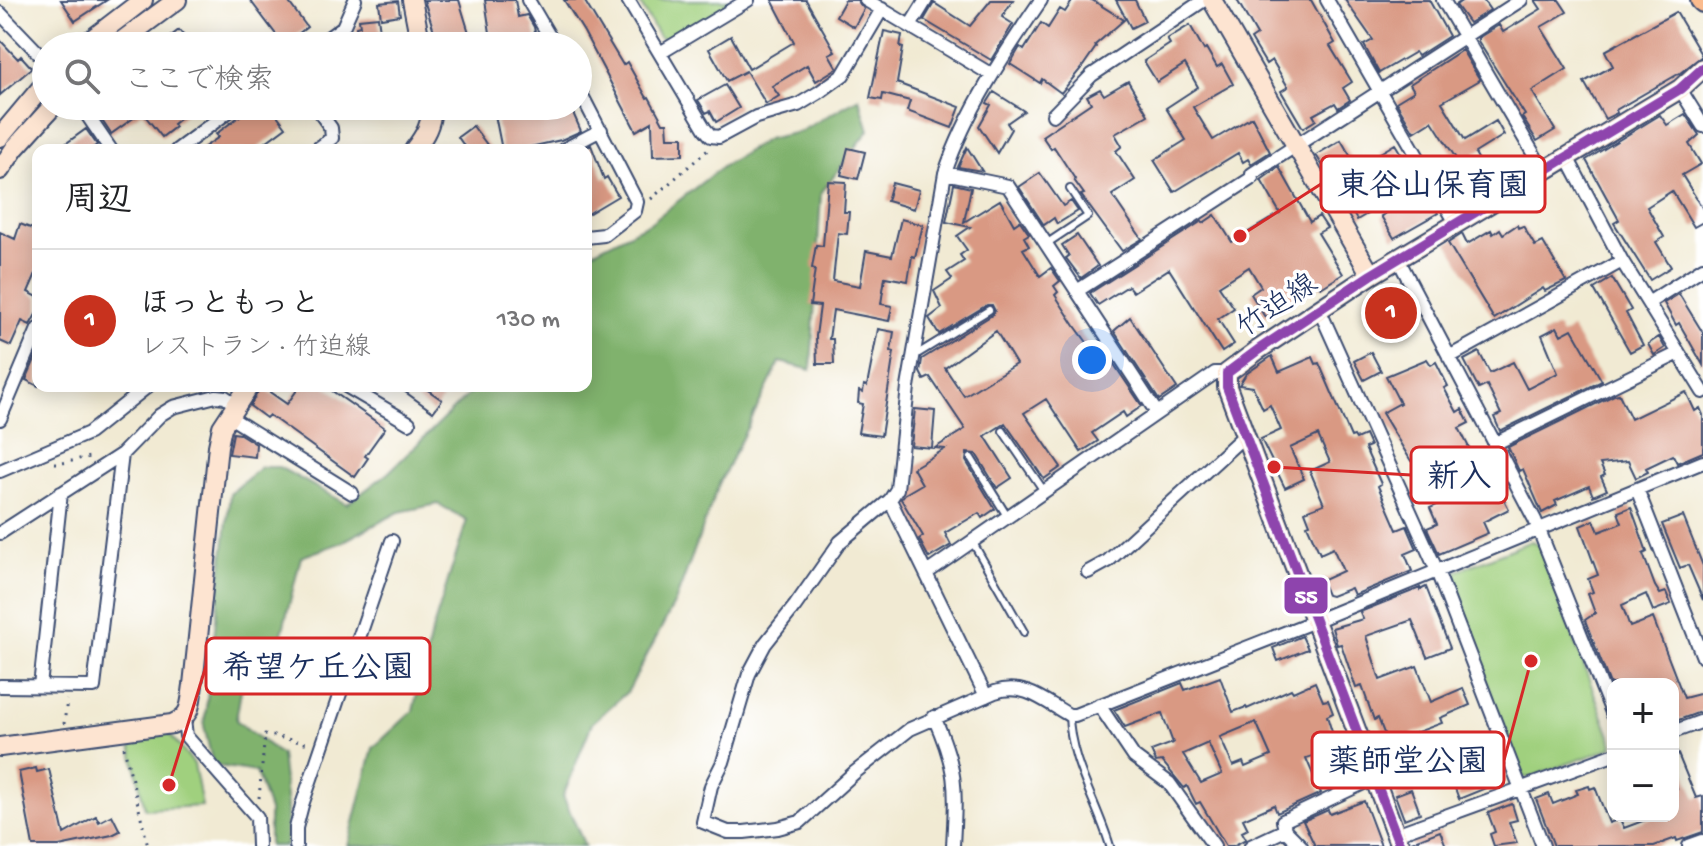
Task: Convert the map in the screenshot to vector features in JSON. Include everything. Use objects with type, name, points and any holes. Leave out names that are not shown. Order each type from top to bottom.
[{"type":"street","points":[[101,32],[143,0]]},
{"type":"street","points":[[134,32],[177,0]]},
{"type":"street","points":[[336,32],[343,27],[355,0]]},
{"type":"street","points":[[412,0],[418,32]]},
{"type":"street","points":[[528,0],[547,32]]},
{"type":"street","points":[[628,0],[705,129],[711,136],[719,137],[756,117],[798,105],[843,75],[882,9]]},
{"type":"street","points":[[660,53],[748,0]]},
{"type":"street","points":[[866,0],[992,75]]},
{"type":"street","points":[[910,26],[926,0]]},
{"type":"street","points":[[1041,0],[992,75],[955,145],[945,173],[914,356],[897,489],[890,500],[840,542],[765,644],[749,674],[723,762],[711,786],[703,822],[728,832],[778,828],[800,822],[910,729],[1005,688],[1025,689],[1069,715],[1315,621],[1703,462]]},
{"type":"street","points":[[1053,115],[1092,75],[1204,0]]},
{"type":"street","points":[[1212,0],[1371,275]]},
{"type":"street","points":[[1327,0],[1456,223]]},
{"type":"street","points":[[1443,0],[1543,170]]},
{"type":"street","points":[[1077,291],[1521,0]]},
{"type":"street","points":[[0,13],[32,46]]},
{"type":"street","name":"竹迫線","points":[[1398,840],[1227,387],[1227,373],[1371,275],[1680,89],[1703,68]]},
{"type":"street","points":[[1680,89],[1703,126]]},
{"type":"street","points":[[0,137],[32,99]]},
{"type":"street","points":[[592,114],[637,202],[635,211],[604,235],[592,236]]},
{"type":"street","points":[[0,170],[40,120]]},
{"type":"street","points":[[91,120],[107,144]]},
{"type":"street","points":[[185,144],[217,120]]},
{"type":"street","points":[[324,144],[332,138],[331,128],[325,120]]},
{"type":"street","points":[[418,144],[430,120]]},
{"type":"street","points":[[574,144],[601,130]]},
{"type":"street","points":[[1567,157],[1622,261],[1703,392]]},
{"type":"street","points":[[945,173],[1008,186],[1157,413]]},
{"type":"street","points":[[1398,259],[1539,529],[1607,700]]},
{"type":"street","points":[[1449,357],[1622,261]]},
{"type":"street","points":[[1648,303],[1703,268]]},
{"type":"street","points":[[1319,309],[1437,571],[1543,846]]},
{"type":"street","points":[[0,419],[32,346]]},
{"type":"street","points":[[1494,444],[1679,353]]},
{"type":"street","points":[[928,572],[1215,373],[1227,373]]},
{"type":"street","points":[[0,471],[89,433],[140,392]]},
{"type":"street","points":[[245,392],[222,427],[218,446],[193,685],[190,708],[184,719],[186,736],[257,817],[258,846]]},
{"type":"street","points":[[356,392],[409,423]]},
{"type":"street","points":[[0,533],[122,454],[150,424],[173,407],[216,396],[225,397],[232,410],[352,493]]},
{"type":"street","points":[[1088,572],[1108,561],[1245,435]]},
{"type":"street","points":[[0,686],[94,687],[122,454]]},
{"type":"street","points":[[1637,489],[1703,657]]},
{"type":"street","points":[[40,686],[61,493]]},
{"type":"street","points":[[890,500],[928,572],[986,696]]},
{"type":"street","points":[[296,846],[296,828],[302,805],[392,541]]},
{"type":"street","points":[[1099,705],[1134,757],[1169,783],[1214,846]]},
{"type":"street","points":[[934,717],[950,754],[955,779],[957,802],[953,846]]},
{"type":"street","points":[[0,747],[120,732],[172,724],[184,719]]},
{"type":"street","points":[[1679,730],[1703,721]]},
{"type":"street","points":[[1398,840],[1522,788],[1607,757]]},
{"type":"street","points":[[1301,846],[1285,830],[1283,821],[1374,778]]},
{"type":"street","points":[[1251,846],[1285,830]]},
{"type":"street","points":[[722,846],[728,832]]},
{"type":"street","points":[[1689,846],[1703,841]]},
{"type":"lane","points":[[1046,244],[1088,216],[1070,189]]},
{"type":"lane","points":[[914,356],[989,310]]},
{"type":"lane","points":[[1003,431],[1044,491]]},
{"type":"lane","points":[[971,458],[1007,516]]},
{"type":"lane","points":[[972,541],[1024,632]]},
{"type":"lane","points":[[1069,715],[1079,766],[1110,846]]},
{"type":"path","points":[[635,211],[711,147]]},
{"type":"path","points":[[46,462],[66,464],[74,459],[98,455]]},
{"type":"path","points":[[62,740],[66,700],[91,702],[94,687]]},
{"type":"path","points":[[120,732],[148,846]]},
{"type":"path","points":[[257,817],[265,734],[321,747]]},
{"type":"green space","points":[[638,0],[735,0],[668,41],[659,37]]},
{"type":"green space","points":[[859,98],[869,130],[821,193],[811,370],[780,362],[719,484],[675,602],[628,691],[592,723],[563,796],[585,846],[348,846],[373,748],[413,711],[430,638],[467,520],[438,504],[399,512],[340,543],[301,557],[271,678],[243,679],[236,720],[281,755],[287,806],[286,846],[269,846],[269,811],[256,772],[213,765],[204,726],[230,494],[261,467],[279,467],[347,504],[388,473],[471,392],[592,392],[592,252],[650,223],[723,166],[767,139],[799,132]]},
{"type":"green space","points":[[1531,541],[1539,544],[1607,728],[1607,750],[1528,778],[1523,777],[1448,581],[1450,574]]},
{"type":"green space","points":[[167,731],[194,764],[202,806],[145,809],[129,737]]},
{"type":"building","points":[[61,0],[107,0],[75,21]]},
{"type":"building","points":[[250,0],[287,0],[307,27],[301,32],[274,32]]},
{"type":"building","points":[[424,0],[459,0],[469,32],[434,31]]},
{"type":"building","points":[[485,0],[515,0],[518,17],[527,15],[535,32],[490,32]]},
{"type":"building","points":[[564,0],[584,0],[623,65],[627,62],[663,123],[667,123],[668,137],[683,137],[683,155],[653,156],[652,122],[636,131],[592,47],[592,32],[584,32]]},
{"type":"building","points":[[772,0],[806,0],[835,51],[829,54],[837,68],[816,81],[807,65],[772,86],[779,96],[766,104],[746,71],[727,81],[709,49],[731,36],[749,69],[794,42]]},
{"type":"building","points":[[845,0],[857,0],[864,9],[854,27],[836,16]]},
{"type":"building","points":[[991,0],[1013,0],[1002,17],[1013,24],[991,60],[924,20],[934,3],[970,26]]},
{"type":"building","points":[[1073,0],[1092,0],[1124,20],[1095,45],[1061,93],[1042,79],[1040,83],[1010,64],[1020,47],[1024,50],[1041,23],[1048,28],[1060,9],[1065,12]]},
{"type":"building","points":[[1116,0],[1135,0],[1145,21],[1131,28]]},
{"type":"building","points":[[1237,0],[1311,0],[1335,43],[1330,46],[1352,82],[1343,88],[1350,100],[1338,108],[1335,103],[1313,115],[1316,120],[1303,128],[1281,91],[1288,87],[1272,60],[1266,64],[1251,39],[1257,35]]},
{"type":"building","points":[[1345,0],[1429,0],[1449,36],[1418,56],[1415,52],[1379,73],[1364,45],[1373,40]]},
{"type":"building","points":[[1463,0],[1483,0],[1490,10],[1469,23],[1456,5]]},
{"type":"building","points":[[1535,0],[1559,0],[1567,12],[1541,27],[1567,69],[1532,91],[1555,130],[1537,141],[1522,117],[1525,115],[1478,41],[1499,25],[1503,32],[1541,9]]},
{"type":"building","points":[[398,1],[400,15],[381,18],[379,3]]},
{"type":"building","points":[[1676,12],[1702,56],[1605,119],[1584,82],[1613,66],[1605,51]]},
{"type":"building","points":[[378,17],[380,32],[357,32],[359,19]]},
{"type":"building","points":[[1190,25],[1204,50],[1206,48],[1217,67],[1222,64],[1233,84],[1193,107],[1213,140],[1252,117],[1270,152],[1251,164],[1248,159],[1243,162],[1238,153],[1174,192],[1154,160],[1186,140],[1166,108],[1198,87],[1185,64],[1157,82],[1144,61],[1170,44],[1167,39]]},
{"type":"building","points":[[884,31],[902,35],[897,83],[960,107],[952,128],[907,111],[910,101],[883,94],[882,100],[870,98]]},
{"type":"building","points":[[0,40],[18,59],[21,56],[32,68],[0,95]]},
{"type":"building","points":[[1462,50],[1480,80],[1442,102],[1465,140],[1496,121],[1504,135],[1475,153],[1485,171],[1464,183],[1467,189],[1452,198],[1436,171],[1457,160],[1432,121],[1414,132],[1396,102],[1414,91],[1410,84]]},
{"type":"building","points":[[1128,81],[1148,115],[1115,134],[1122,146],[1116,151],[1135,180],[1112,195],[1142,239],[1122,251],[1081,195],[1084,194],[1054,147],[1051,149],[1042,136],[1091,103],[1087,96],[1100,89],[1104,95]]},
{"type":"building","points":[[725,85],[739,108],[716,122],[698,100]]},
{"type":"building","points":[[994,92],[1024,111],[1007,123],[1011,129],[997,153],[979,126],[991,105],[987,103]]},
{"type":"building","points":[[1685,114],[1699,135],[1689,144],[1701,164],[1682,175],[1703,209],[1703,222],[1694,227],[1672,191],[1647,207],[1664,237],[1656,242],[1671,267],[1650,280],[1614,223],[1619,220],[1586,160],[1660,115],[1667,125]]},
{"type":"building","points":[[102,120],[131,120],[111,134]]},
{"type":"building","points":[[148,120],[178,120],[173,124],[175,127],[162,137]]},
{"type":"building","points":[[234,120],[281,120],[286,127],[263,144],[209,144],[219,137],[216,134]]},
{"type":"building","points":[[496,120],[576,120],[581,131],[543,144],[501,144]]},
{"type":"building","points":[[473,126],[486,144],[463,144],[458,137]]},
{"type":"building","points":[[86,129],[96,144],[65,144]]},
{"type":"building","points":[[1341,140],[1352,159],[1349,161],[1355,174],[1377,208],[1357,220],[1316,155]]},
{"type":"building","points":[[1395,144],[1438,213],[1394,238],[1381,216],[1406,202],[1380,153]]},
{"type":"building","points":[[967,147],[982,171],[958,167]]},
{"type":"building","points":[[592,148],[604,179],[607,177],[618,196],[592,211]]},
{"type":"building","points":[[848,148],[865,152],[858,179],[841,175]]},
{"type":"building","points":[[1279,167],[1310,222],[1319,216],[1327,228],[1318,233],[1343,274],[1321,288],[1318,284],[1265,317],[1251,294],[1261,287],[1249,267],[1219,286],[1234,308],[1218,319],[1234,344],[1222,352],[1169,269],[1133,292],[1128,286],[1098,305],[1090,293],[1202,221],[1215,215],[1232,242],[1280,213],[1261,180]]},
{"type":"building","points":[[1040,173],[1063,206],[1071,201],[1078,211],[1057,224],[1054,218],[1044,225],[1019,187]]},
{"type":"building","points":[[828,181],[846,182],[844,212],[849,212],[847,234],[838,233],[833,281],[860,286],[866,251],[892,256],[901,219],[923,225],[915,257],[912,256],[908,281],[885,277],[881,304],[892,306],[889,321],[833,310],[829,339],[833,339],[834,364],[817,364],[816,336],[820,306],[810,305],[815,269],[812,268],[816,245],[823,246]]},
{"type":"building","points":[[892,183],[919,190],[914,209],[887,201]]},
{"type":"building","points":[[954,184],[971,188],[964,222],[1000,200],[1014,225],[1020,221],[1029,234],[1024,237],[1029,246],[1023,249],[1040,276],[1051,268],[1060,281],[1054,286],[1058,292],[1055,295],[1075,326],[1097,356],[1105,351],[1142,406],[1126,417],[1123,412],[1092,433],[1098,441],[1081,452],[1046,399],[1024,413],[1061,467],[1044,479],[1005,423],[985,436],[1012,478],[997,488],[976,454],[967,453],[966,461],[995,509],[982,518],[979,513],[945,533],[951,545],[929,558],[919,539],[923,536],[901,499],[922,484],[913,468],[945,449],[935,448],[965,429],[930,377],[924,380],[920,372],[922,359],[995,311],[992,305],[987,305],[939,334],[929,318],[942,308],[934,291],[952,279],[947,272],[964,261],[960,255],[967,250],[957,236],[970,227],[946,222]],"holes":[[[996,331],[1016,364],[964,396],[945,368]]]},
{"type":"building","points":[[20,224],[32,229],[32,283],[28,292],[32,294],[32,322],[30,325],[22,321],[11,346],[0,341],[0,232],[15,239]]},
{"type":"building","points":[[1517,225],[1518,228],[1523,226],[1535,246],[1543,242],[1566,281],[1545,291],[1543,288],[1494,319],[1448,243],[1462,234],[1467,244],[1491,230],[1493,234],[1500,229],[1503,234]]},
{"type":"building","points":[[1077,235],[1098,266],[1081,278],[1066,258],[1069,256],[1062,245]]},
{"type":"building","points":[[1612,278],[1631,310],[1626,313],[1643,345],[1630,352],[1594,289]]},
{"type":"building","points":[[1404,294],[1414,310],[1377,331],[1367,315]]},
{"type":"building","points":[[1679,294],[1703,333],[1703,365],[1664,303]]},
{"type":"building","points":[[1130,317],[1177,388],[1159,400],[1114,331]]},
{"type":"building","points":[[1557,327],[1561,335],[1572,329],[1602,381],[1500,431],[1494,417],[1501,414],[1487,385],[1479,389],[1464,360],[1479,352],[1490,373],[1513,362],[1527,389],[1558,373],[1542,335]]},
{"type":"building","points":[[878,329],[894,332],[891,351],[894,352],[881,436],[858,433],[863,404],[858,403],[859,391],[863,392],[864,385],[867,386]]},
{"type":"building","points":[[1659,337],[1665,348],[1654,355],[1648,344]]},
{"type":"building","points":[[1371,352],[1381,371],[1364,380],[1354,361]]},
{"type":"building","points":[[1272,356],[1279,372],[1313,357],[1316,364],[1319,363],[1351,437],[1356,439],[1365,435],[1370,446],[1365,448],[1397,530],[1407,526],[1417,549],[1405,554],[1412,571],[1354,595],[1351,588],[1327,595],[1321,581],[1343,571],[1333,548],[1320,554],[1307,525],[1310,524],[1305,511],[1324,504],[1310,471],[1330,462],[1318,435],[1290,448],[1304,479],[1285,488],[1261,439],[1281,430],[1270,405],[1263,409],[1253,387],[1239,385],[1246,374]]},
{"type":"building","points":[[1427,359],[1431,365],[1436,362],[1448,386],[1444,388],[1457,412],[1462,409],[1469,423],[1459,428],[1482,473],[1489,470],[1509,509],[1483,522],[1488,533],[1439,554],[1427,528],[1437,524],[1430,508],[1444,502],[1421,456],[1411,461],[1382,413],[1400,403],[1386,376]]},
{"type":"building","points":[[32,366],[32,383],[26,380]]},
{"type":"building","points":[[258,392],[270,392],[287,404],[296,392],[334,392],[385,428],[365,456],[368,458],[355,477],[269,415],[266,418],[250,406]]},
{"type":"building","points":[[405,392],[431,392],[442,400],[433,412]]},
{"type":"building","points":[[1686,392],[1695,411],[1700,408],[1703,415],[1703,452],[1677,463],[1673,455],[1646,468],[1648,472],[1636,478],[1628,461],[1600,464],[1605,475],[1601,477],[1607,490],[1593,496],[1589,486],[1555,501],[1557,505],[1542,513],[1523,469],[1519,471],[1508,447],[1614,395],[1619,394],[1631,419]]},
{"type":"building","points":[[915,409],[935,411],[932,448],[911,446]]},
{"type":"building","points":[[233,433],[256,444],[255,457],[229,454]]},
{"type":"building","points":[[1631,507],[1655,586],[1660,594],[1666,592],[1671,604],[1653,611],[1646,594],[1622,605],[1630,627],[1653,618],[1676,678],[1608,678],[1585,620],[1595,613],[1588,594],[1593,592],[1588,579],[1598,575],[1580,526],[1594,520],[1599,532],[1622,523],[1618,512]]},
{"type":"building","points":[[1683,516],[1703,566],[1703,600],[1688,565],[1680,568],[1662,524]]},
{"type":"building","points":[[1426,587],[1450,648],[1427,657],[1412,620],[1366,636],[1380,680],[1417,666],[1431,702],[1463,688],[1470,705],[1440,718],[1442,723],[1412,734],[1417,746],[1393,756],[1378,718],[1374,720],[1362,686],[1356,688],[1341,644],[1337,645],[1332,628],[1363,619],[1360,612]]},
{"type":"building","points":[[1302,636],[1308,649],[1278,661],[1273,648]]},
{"type":"building","points":[[1220,677],[1233,712],[1315,682],[1323,701],[1328,700],[1333,713],[1327,716],[1337,748],[1306,758],[1321,793],[1277,813],[1274,805],[1243,819],[1248,829],[1242,832],[1246,839],[1226,846],[1187,786],[1184,788],[1162,761],[1156,762],[1151,751],[1173,743],[1162,713],[1125,727],[1114,710],[1182,683],[1185,690]],"holes":[[[1256,722],[1271,756],[1245,767],[1243,762],[1233,766],[1220,737]],[[1208,743],[1222,774],[1201,783],[1183,754]]]},
{"type":"building","points":[[1679,685],[1684,698],[1703,693],[1703,711],[1679,720]]},
{"type":"building","points":[[1476,738],[1486,766],[1495,762],[1503,781],[1459,799],[1441,751]]},
{"type":"building","points":[[1679,757],[1696,798],[1703,796],[1703,832],[1677,841],[1676,838],[1654,846],[1554,846],[1536,799],[1549,794],[1553,804],[1578,794],[1576,790],[1595,787],[1607,822],[1621,822],[1624,828],[1640,822],[1679,822]]},
{"type":"building","points":[[36,768],[37,772],[49,769],[64,834],[96,816],[99,822],[112,815],[120,831],[59,846],[33,846],[19,772]]},
{"type":"building","points":[[1411,789],[1420,813],[1404,819],[1395,795]]},
{"type":"building","points":[[1364,801],[1381,846],[1315,846],[1303,821],[1328,810],[1330,814]]},
{"type":"building","points":[[1512,804],[1517,820],[1509,822],[1517,843],[1494,846],[1490,834],[1495,832],[1488,813]]},
{"type":"building","points":[[1440,831],[1446,846],[1412,846],[1411,842]]},
{"type":"transit line","name":"55","points":[[1400,846],[1227,387],[1227,373],[1371,275],[1680,89],[1703,68]]},
{"type":"place","name":"東谷山保育園","points":[[1240,236]]},
{"type":"place","name":"ほっともっと","points":[[1391,313]]},
{"type":"place","name":"新入","points":[[1274,467]]},
{"type":"place","name":"薬師堂公園","points":[[1531,661]]},
{"type":"place","name":"希望ケ丘公園","points":[[169,785]]}]
